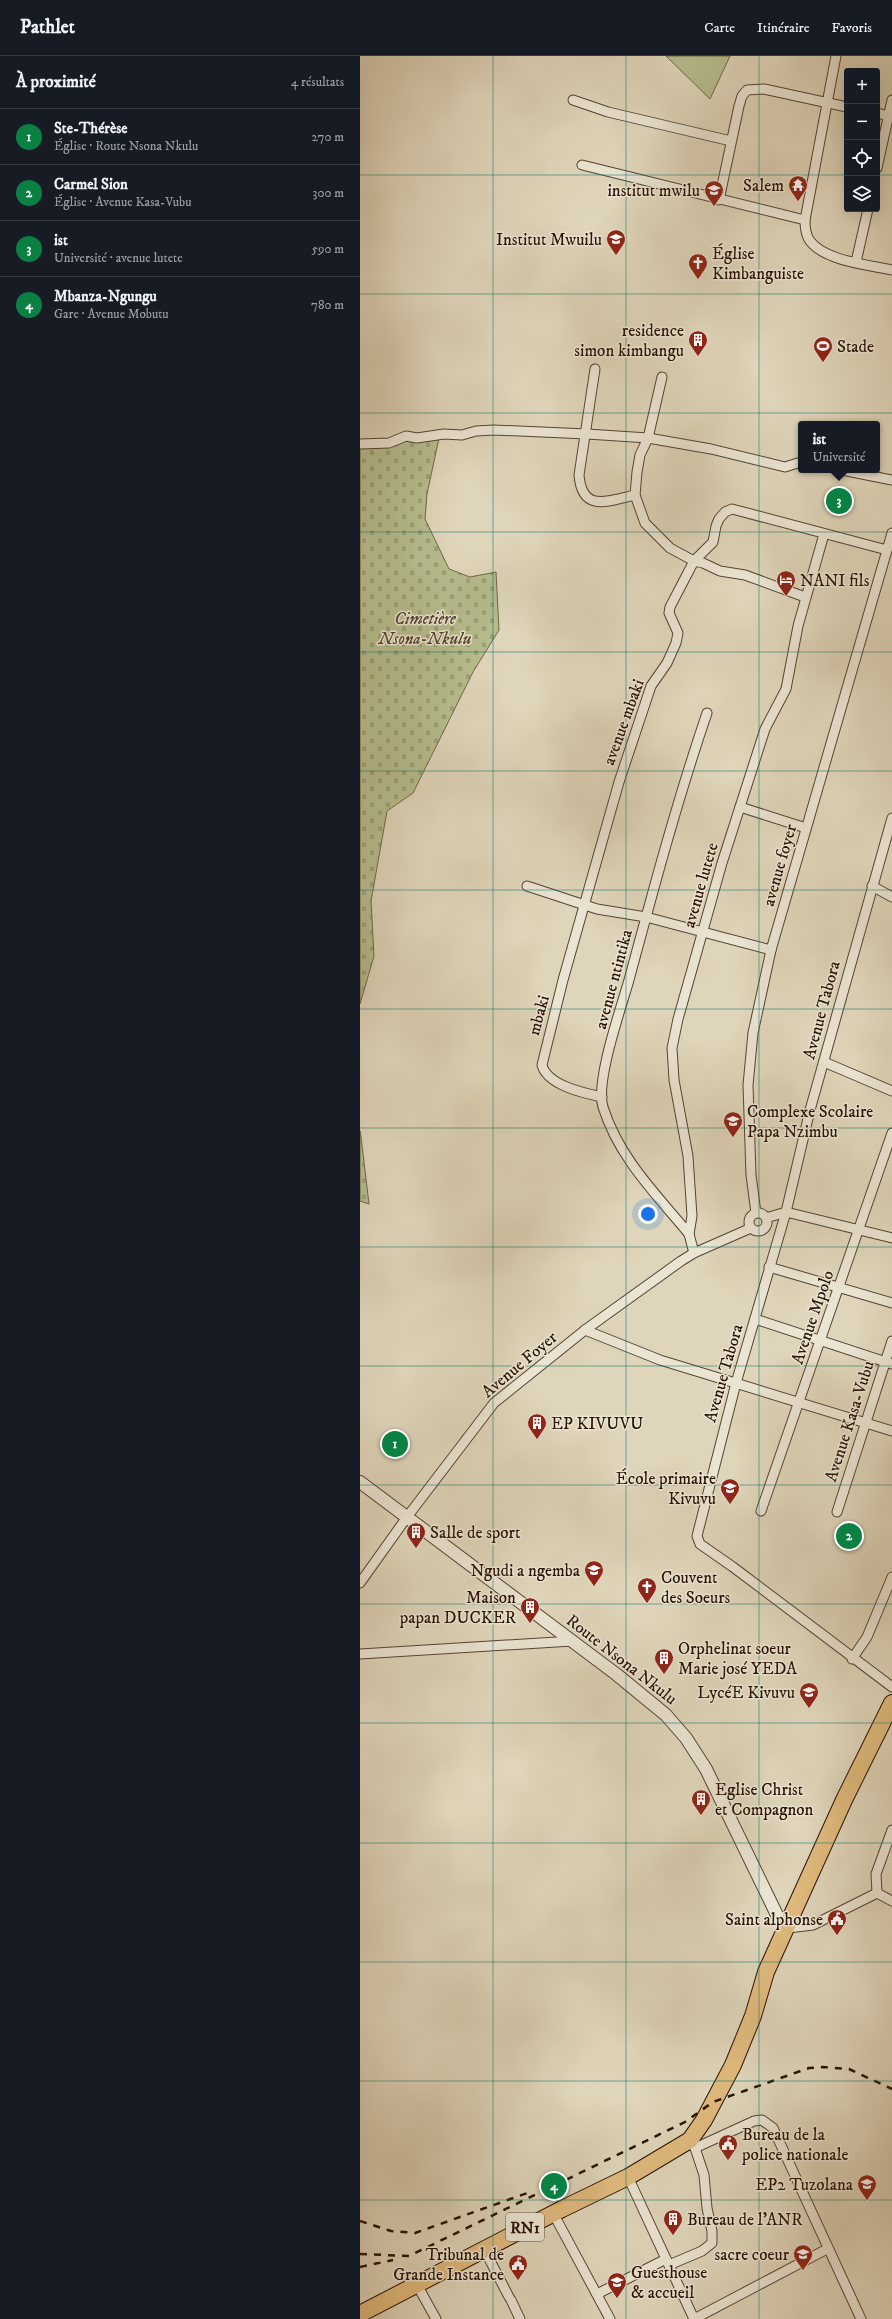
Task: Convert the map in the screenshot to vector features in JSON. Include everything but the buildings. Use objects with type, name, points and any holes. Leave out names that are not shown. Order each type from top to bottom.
[{"type":"highway","name":"RN1","points":[[360,2314],[416,2283],[553,2213],[693,2144],[733,2065],[753,2016],[766,1972],[788,1928],[844,1800],[892,1703]]},
{"type":"street","points":[[836,56],[805,220],[806,231],[810,241],[832,257],[892,270]]},
{"type":"street","points":[[719,200],[739,106],[742,96],[747,90],[764,89],[844,106]]},
{"type":"street","points":[[573,100],[608,112],[731,141]]},
{"type":"street","points":[[880,156],[890,116],[892,100]]},
{"type":"street","points":[[880,114],[890,116]]},
{"type":"street","points":[[582,164],[719,200],[805,220]]},
{"type":"street","points":[[856,262],[867,212]]},
{"type":"street","points":[[595,369],[587,434],[579,475],[585,497],[596,502],[635,495]]},
{"type":"street","points":[[662,377],[648,438],[640,455],[635,495],[645,523],[670,548],[694,561],[703,563],[720,571],[745,575],[805,597]]},
{"type":"street","points":[[360,444],[389,443],[406,436],[417,438],[444,434],[462,435],[494,430],[587,434],[648,438],[711,449],[781,466],[790,467],[798,463]]},
{"type":"street","points":[[857,473],[892,480]]},
{"type":"street","name":"avenue mbaki","points":[[586,903],[619,782],[651,686],[667,663],[676,643],[678,633],[669,613],[670,607],[694,561],[713,542],[719,519],[724,512],[732,510],[824,534]]},
{"type":"street","name":"avenue foyer","points":[[756,1213],[751,1175],[748,1085],[753,1033],[771,950],[892,533]]},
{"type":"street","points":[[824,534],[888,550]]},
{"type":"street","name":"avenue lutete","points":[[694,1253],[689,1234],[692,1216],[688,1156],[674,1080],[672,1048],[678,1019],[704,932],[722,863],[765,729],[786,689],[805,597],[824,534]]},
{"type":"street","name":"avenue ntintika","points":[[689,1234],[644,1182],[619,1146],[603,1107],[602,1097],[609,1053],[662,856],[707,713]]},
{"type":"street","points":[[740,807],[806,828]]},
{"type":"street","name":"Avenue Tabora","points":[[852,1659],[733,1566],[700,1544],[697,1536],[736,1383],[786,1212],[810,1110],[892,818]]},
{"type":"street","points":[[528,886],[586,903],[597,909],[646,917],[771,950]]},
{"type":"street","points":[[872,886],[892,897]]},
{"type":"street","name":"mbaki","points":[[586,903],[565,973],[542,1065],[544,1073],[554,1082],[586,1094],[602,1097]]},
{"type":"street","points":[[824,1062],[892,1091]]},
{"type":"street","name":"Avenue Mpolo","points":[[761,1511],[840,1288],[892,1132]]},
{"type":"street","points":[[766,1218],[786,1212],[892,1238]]},
{"type":"street","points":[[756,1213],[762,1214],[766,1218],[766,1225],[762,1230],[756,1231],[751,1228],[749,1219],[756,1213]]},
{"type":"street","name":"Avenue Foyer","points":[[360,1583],[407,1517],[494,1403],[585,1330],[694,1253],[751,1228]]},
{"type":"street","points":[[769,1267],[892,1303]]},
{"type":"street","points":[[755,1319],[889,1363]]},
{"type":"street","points":[[585,1330],[660,1360],[892,1431]]},
{"type":"street","name":"Avenue Kasa-Vubu","points":[[836,1512],[865,1422],[889,1363],[892,1341]]},
{"type":"street","name":"Route Nsona Nkulu","points":[[360,1482],[650,1700],[686,1738],[706,1769],[777,1915],[788,1928]]},
{"type":"street","points":[[892,1577],[867,1637],[852,1659],[892,1687]]},
{"type":"street","points":[[360,1654],[573,1641]]},
{"type":"street","points":[[877,1893],[876,1874],[891,1835]]},
{"type":"street","points":[[788,1928],[813,1925],[877,1893]]},
{"type":"street","points":[[877,1893],[892,1901]]},
{"type":"street","points":[[597,2294],[668,2262],[702,2251],[712,2242],[712,2231],[707,2208],[704,2175],[693,2144],[746,2123],[762,2120],[768,2123],[780,2140],[809,2202],[827,2249],[861,2319]]},
{"type":"street","points":[[628,2177],[694,2319],[827,2249]]},
{"type":"street","points":[[553,2213],[610,2319]]},
{"type":"street","points":[[484,2249],[520,2319]]},
{"type":"street","points":[[416,2283],[436,2319]]},
{"type":"green space","points":[[666,56],[730,56],[710,99]]},
{"type":"green space","name":"Cimetière Nsona-Nkulu","points":[[439,438],[427,494],[425,519],[449,569],[470,577],[496,572],[499,630],[473,672],[413,793],[387,811],[371,901],[374,956],[360,1004],[360,446]]},
{"type":"green space","points":[[360,1131],[361,1137],[369,1204],[360,1201]]},
{"type":"railway","points":[[360,2254],[409,2256],[685,2122],[713,2102],[809,2068],[823,2067],[849,2069],[892,2089]]},
{"type":"railway","points":[[360,2221],[391,2231],[415,2233],[533,2191]]},
{"type":"railway","points":[[360,2267],[393,2260]]},
{"type":"place","name":"Salem","points":[[798,202]]},
{"type":"place","name":"institut mwilu","points":[[714,207]]},
{"type":"place","name":"Institut Mwuilu","points":[[616,256]]},
{"type":"place","name":"Église Kimbanguiste","points":[[698,280]]},
{"type":"place","name":"residence simon kimbangu","points":[[698,357]]},
{"type":"place","name":"Stade","points":[[823,363]]},
{"type":"place","name":"ist","points":[[839,501]]},
{"type":"place","name":"NANI fils","points":[[786,597]]},
{"type":"place","name":"Complexe Scolaire Papa Nzimbu","points":[[733,1138]]},
{"type":"place","name":"EP KIVUVU","points":[[537,1440]]},
{"type":"place","name":"Ste-Thérèse","points":[[395,1444]]},
{"type":"place","name":"École primaire Kivuvu","points":[[730,1505]]},
{"type":"place","name":"Carmel Sion","points":[[849,1536]]},
{"type":"place","name":"Salle de sport","points":[[416,1549]]},
{"type":"place","name":"Ngudi a ngemba","points":[[594,1587]]},
{"type":"place","name":"Couvent des Soeurs","points":[[647,1604]]},
{"type":"place","name":"Maison papan DUCKER","points":[[530,1624]]},
{"type":"place","name":"Orphelinat soeur Marie josé YEDA","points":[[664,1675]]},
{"type":"place","name":"LycéE Kivuvu","points":[[809,1709]]},
{"type":"place","name":"Eglise Christ et Compagnon","points":[[701,1816]]},
{"type":"place","name":"Saint alphonse","points":[[837,1936]]},
{"type":"place","name":"Bureau de la police nationale","points":[[728,2161]]},
{"type":"place","name":"Mbanza-Ngungu","points":[[554,2186]]},
{"type":"place","name":"EP2 Tuzolana","points":[[867,2201]]},
{"type":"place","name":"Bureau de l'ANR","points":[[673,2236]]},
{"type":"place","name":"sacre coeur","points":[[803,2271]]},
{"type":"place","name":"Tribunal de Grande Instance","points":[[518,2281]]},
{"type":"place","name":"Guesthouse & accueil","points":[[617,2299]]}]
